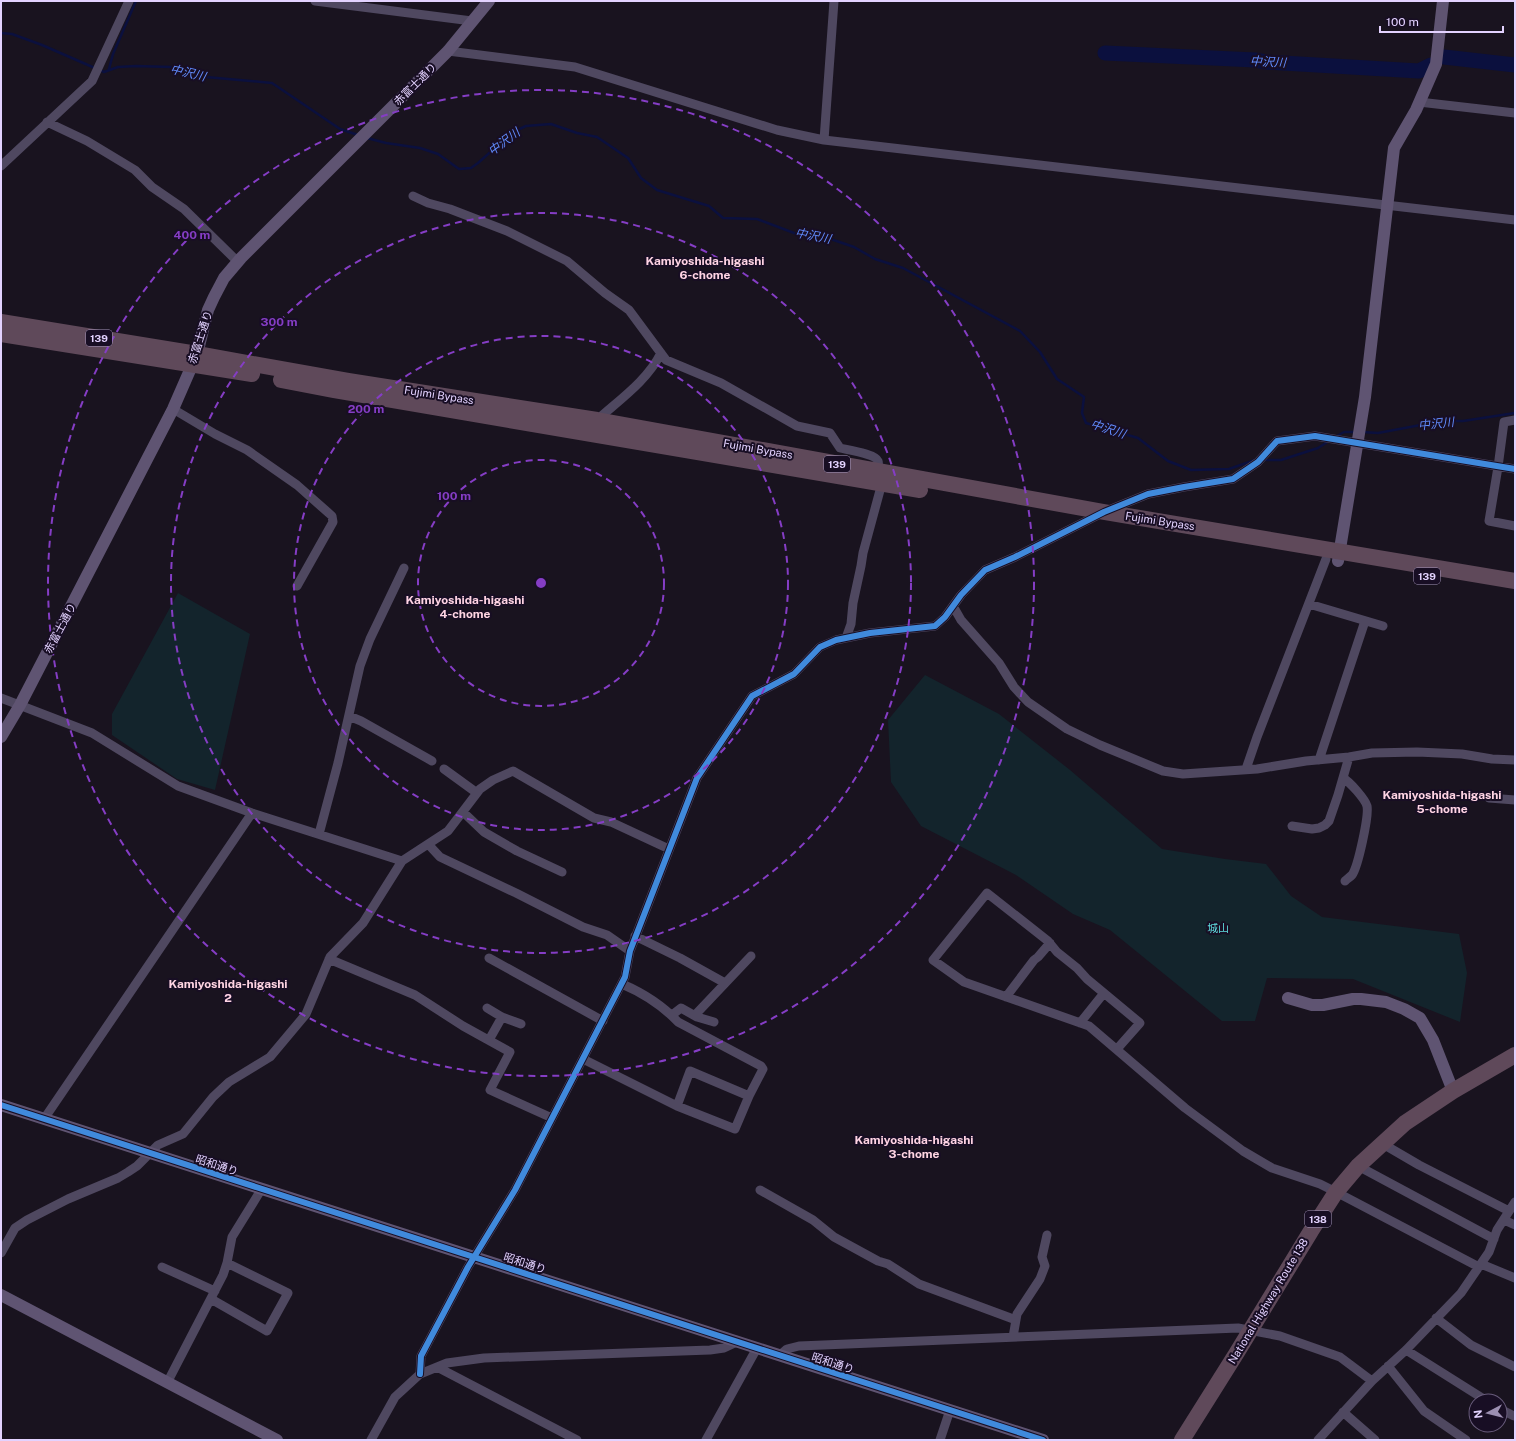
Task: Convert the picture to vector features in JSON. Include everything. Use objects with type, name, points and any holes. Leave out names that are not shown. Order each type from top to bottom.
[{"type":"highway","name":"Fujimi Bypass","points":[[1,322],[194,359],[268,377],[333,390],[1104,512],[1515,592]]},
{"type":"highway","name":"Fujimi Bypass","points":[[1,334],[340,379],[596,420],[1089,519],[1335,557],[1515,581]]},
{"type":"highway","name":"National Highway Route 138","points":[[1182,1440],[1336,1192],[1358,1166],[1405,1124],[1453,1091],[1515,1055]]},
{"type":"street","points":[[1,166],[92,81],[129,1]]},
{"type":"street","points":[[315,1],[472,21]]},
{"type":"street","name":"赤富士通り","points":[[1,737],[20,705],[172,409],[194,359],[208,310],[224,278],[238,262],[448,51],[489,1]]},
{"type":"street","points":[[824,140],[834,1]]},
{"type":"street","points":[[1246,770],[1257,737],[1309,604],[1335,557],[1358,442],[1394,148],[1419,102],[1436,64],[1443,1]]},
{"type":"street","points":[[448,51],[575,67],[777,130],[824,140],[1515,220]]},
{"type":"street","points":[[1419,102],[1515,113]]},
{"type":"street","points":[[47,122],[87,141],[135,170],[152,187],[184,209],[238,262]]},
{"type":"street","points":[[413,196],[428,203],[450,209],[507,231],[567,261],[605,293],[629,310],[666,360],[672,364],[721,383],[797,426],[830,433],[840,448],[877,458],[879,463],[879,477],[853,603],[851,624],[846,638]]},
{"type":"street","points":[[596,420],[640,382],[658,360],[661,353]]},
{"type":"street","points":[[172,409],[215,434],[247,450],[297,485],[332,516],[333,522],[297,586]]},
{"type":"street","points":[[1515,420],[1504,422],[1489,522],[1515,526]]},
{"type":"street","points":[[420,1374],[421,1356],[474,1257],[515,1190],[622,984],[635,936],[697,778],[752,696],[794,674],[820,647],[836,640],[870,632],[935,626],[945,617],[961,595],[985,570],[1016,557],[1104,512],[1148,494],[1184,486],[1233,479],[1258,462],[1277,442],[1315,436],[1515,469]]},
{"type":"street","points":[[319,834],[350,716],[360,666],[370,638],[404,568]]},
{"type":"street","points":[[1309,604],[1383,626]]},
{"type":"street","points":[[953,606],[961,620],[999,663],[1014,687],[1028,702],[1067,729],[1100,745],[1163,771],[1183,774],[1246,770],[1372,753],[1417,752],[1462,754],[1515,760]]},
{"type":"street","points":[[1319,760],[1365,621]]},
{"type":"street","points":[[1,698],[92,733],[178,786],[252,813],[402,861]]},
{"type":"street","points":[[350,716],[432,761]]},
{"type":"street","points":[[1292,826],[1312,829],[1325,825],[1329,821],[1349,757]]},
{"type":"street","points":[[444,769],[477,793]]},
{"type":"street","points":[[1,1253],[15,1228],[68,1199],[118,1178],[137,1166],[158,1146],[183,1134],[213,1097],[229,1082],[270,1057],[306,1014],[329,959],[363,923],[402,861],[448,831],[480,789],[493,780],[513,771],[594,818],[611,822],[669,849]]},
{"type":"street","points":[[1343,778],[1348,781],[1365,799],[1368,808],[1358,862],[1352,875],[1345,881]]},
{"type":"street","points":[[1489,798],[1515,800]]},
{"type":"street","points":[[462,812],[484,832],[517,851],[562,872]]},
{"type":"street","points":[[44,1119],[252,813]]},
{"type":"street","points":[[428,844],[440,857],[583,927],[607,935],[630,951]]},
{"type":"street","points":[[1117,1050],[1140,1024],[1057,952],[1050,943],[987,893],[933,960],[964,982],[1089,1026],[1117,1050],[1185,1108],[1243,1151],[1272,1168],[1320,1184],[1480,1266],[1515,1278]]},
{"type":"street","points":[[635,936],[680,958],[725,983]]},
{"type":"street","points":[[1006,997],[1034,960],[1050,943]]},
{"type":"street","points":[[695,1016],[751,956]]},
{"type":"street","points":[[489,958],[603,1020]]},
{"type":"street","points":[[329,959],[415,995],[463,1026],[510,1052],[490,1090],[552,1118]]},
{"type":"street","points":[[583,1059],[677,1106],[735,1129],[749,1096],[763,1069],[761,1066],[678,1022],[672,1014],[640,992],[622,984]]},
{"type":"street","points":[[1080,1023],[1104,993]]},
{"type":"street","points":[[1288,998],[1312,1005],[1323,1005],[1353,999],[1386,1002],[1404,1009],[1420,1018],[1433,1040],[1453,1091]]},
{"type":"street","points":[[487,1008],[502,1017],[521,1024]]},
{"type":"street","points":[[672,1014],[680,1008],[695,1016],[714,1022]]},
{"type":"street","points":[[489,1040],[502,1017]]},
{"type":"street","points":[[677,1106],[690,1071],[749,1096]]},
{"type":"street","name":"昭和通り","points":[[1,1105],[261,1190],[1043,1440]]},
{"type":"street","points":[[1383,1144],[1419,1165],[1509,1211]]},
{"type":"street","points":[[1358,1166],[1494,1239]]},
{"type":"street","points":[[167,1383],[223,1275],[232,1237],[261,1190]]},
{"type":"street","points":[[760,1190],[813,1220],[834,1237],[878,1261],[888,1264],[919,1284],[955,1299],[1016,1320]]},
{"type":"street","points":[[1318,1440],[1372,1381],[1406,1350],[1461,1293],[1489,1252],[1494,1239],[1515,1202]]},
{"type":"street","points":[[1504,1220],[1515,1225]]},
{"type":"street","points":[[1013,1337],[1018,1314],[1040,1279],[1045,1266],[1042,1258],[1047,1235]]},
{"type":"street","points":[[210,1299],[267,1331],[288,1293],[227,1263]]},
{"type":"street","points":[[162,1267],[215,1290]]},
{"type":"street","points":[[1,1296],[277,1440]]},
{"type":"street","points":[[1436,1318],[1471,1345],[1515,1367]]},
{"type":"street","points":[[779,1356],[787,1349],[800,1346],[1238,1328],[1280,1336],[1340,1357],[1372,1381]]},
{"type":"street","points":[[371,1440],[395,1397],[420,1374],[447,1363],[484,1358],[710,1350],[724,1348],[737,1342]]},
{"type":"street","points":[[706,1440],[758,1348]]},
{"type":"street","points":[[1406,1350],[1474,1393]]},
{"type":"street","points":[[1388,1366],[1424,1411],[1466,1440]]},
{"type":"street","points":[[437,1367],[577,1440]]},
{"type":"street","points":[[940,1440],[950,1410]]},
{"type":"street","points":[[1343,1412],[1375,1440]]},
{"type":"street","points":[[1508,1413],[1514,1416]]},
{"type":"green space","points":[[178,593],[250,634],[215,790],[177,779],[112,735],[112,714]]},
{"type":"green space","name":"城山","points":[[925,675],[999,714],[1070,770],[1162,849],[1266,864],[1291,896],[1322,917],[1459,934],[1467,973],[1460,1022],[1353,979],[1267,978],[1255,1021],[1222,1021],[1110,930],[1073,914],[1016,875],[921,826],[891,782],[888,720]]},
{"type":"waterway","name":"中沢川","points":[[109,69],[113,54],[136,1]]},
{"type":"waterway","name":"中沢川","points":[[1,33],[12,34],[42,45],[104,72],[118,67],[171,67],[206,77],[272,83],[340,129],[358,135]]},
{"type":"waterway","name":"中沢川","points":[[1105,53],[1255,60],[1266,62],[1419,71],[1431,65]]},
{"type":"waterway","name":"中沢川","points":[[1444,57],[1515,65]]},
{"type":"waterway","name":"中沢川","points":[[367,138],[386,143],[420,148],[438,154],[459,169],[471,168],[513,132],[526,126],[551,124],[577,133],[597,137],[628,158],[641,178],[657,190],[709,206],[723,218],[757,219],[802,236],[819,235],[854,247],[875,259],[903,268],[1020,331],[1040,352],[1057,379],[1084,397],[1082,413],[1086,423],[1138,438],[1168,461],[1191,470],[1229,469],[1255,460]]},
{"type":"waterway","name":"中沢川","points":[[1362,432],[1378,433],[1426,424],[1435,425],[1451,421],[1463,421],[1515,413]]},
{"type":"waterway","name":"中沢川","points":[[1337,436],[1344,432],[1355,432]]},
{"type":"waterway","name":"中沢川","points":[[1262,460],[1281,460],[1318,448],[1329,441]]},
{"type":"cycle path","points":[[420,1374],[421,1356],[468,1267],[515,1190],[625,977],[630,951],[697,778],[752,696],[794,674],[820,647],[836,640],[870,633],[935,626],[945,617],[961,595],[985,570],[1015,557],[1104,512],[1148,494],[1233,479],[1258,462],[1277,441],[1315,436],[1515,469]]},
{"type":"cycle path","points":[[1,1105],[1043,1440]]},
{"type":"district","name":"Kamiyoshida-higashi 6-chome","points":[[705,268]]},
{"type":"district","name":"Kamiyoshida-higashi 4-chome","points":[[465,607]]},
{"type":"district","name":"Kamiyoshida-higashi 5-chome","points":[[1442,802]]},
{"type":"district","name":"Kamiyoshida-higashi 2","points":[[228,991]]},
{"type":"district","name":"Kamiyoshida-higashi 3-chome","points":[[914,1147]]}]
